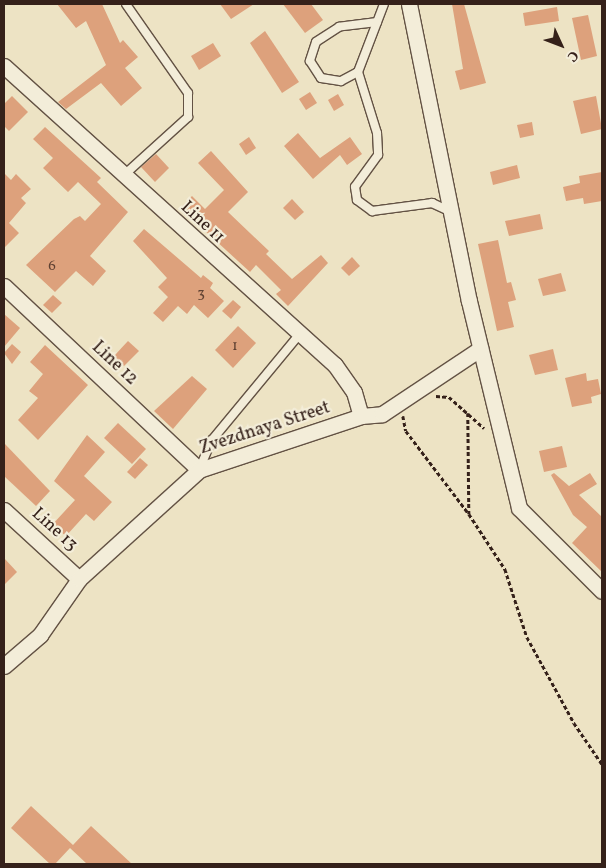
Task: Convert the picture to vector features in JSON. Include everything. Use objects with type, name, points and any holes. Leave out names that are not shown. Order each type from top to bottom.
[{"type":"street","points":[[409,4],[480,349],[519,508],[602,591]]},
{"type":"street","name":"Line 11","points":[[4,66],[298,336],[336,365],[354,392],[361,416]]},
{"type":"street","name":"Line 12","points":[[4,286],[199,470]]},
{"type":"street","name":"Zvezdnaya Street","points":[[4,666],[40,635],[79,579],[199,470],[361,416],[382,414],[480,349]]},
{"type":"street","name":"Line 13","points":[[4,510],[79,579]]},
{"type":"lane","points":[[124,176],[188,117],[188,93],[126,4]]},
{"type":"lane","points":[[384,4],[358,72],[377,133],[378,155],[355,188],[357,200],[372,211],[432,203],[451,213]]},
{"type":"lane","points":[[358,72],[341,81],[321,78],[310,61],[316,42],[339,27],[377,22]]},
{"type":"lane","points":[[199,470],[212,440],[298,336]]},
{"type":"path","points":[[413,393],[449,397],[486,430]]},
{"type":"path","points":[[395,406],[432,470],[469,514],[505,570],[527,637],[574,723],[602,764]]},
{"type":"path","points":[[468,413],[469,514]]},
{"type":"building","points":[[57,4],[102,4],[120,43],[123,40],[138,57],[125,68],[142,88],[121,106],[101,83],[66,109],[58,102],[106,65],[86,21],[76,28]]},
{"type":"building","points":[[220,4],[254,4],[231,19]]},
{"type":"building","points":[[283,4],[311,4],[323,20],[305,33]]},
{"type":"building","points":[[452,4],[464,4],[486,83],[460,90],[455,71],[463,69]]},
{"type":"building","points":[[557,7],[559,21],[525,26],[523,13]]},
{"type":"building","points":[[588,15],[597,56],[581,60],[572,18]]},
{"type":"building","points":[[265,31],[299,82],[282,93],[250,43]]},
{"type":"building","points":[[213,43],[221,56],[199,70],[191,56]]},
{"type":"building","points":[[310,92],[317,103],[306,110],[299,99]]},
{"type":"building","points":[[338,94],[344,105],[334,111],[328,100]]},
{"type":"building","points":[[12,96],[28,112],[9,131],[4,126],[4,104]]},
{"type":"building","points":[[596,96],[602,129],[581,134],[573,101]]},
{"type":"building","points":[[532,122],[534,135],[520,138],[517,125]]},
{"type":"building","points":[[45,127],[101,178],[97,182],[128,212],[90,256],[106,271],[93,286],[76,271],[55,292],[26,265],[74,219],[80,216],[85,221],[101,204],[78,182],[68,192],[43,168],[53,158],[33,139]]},
{"type":"building","points":[[298,133],[320,158],[350,137],[362,154],[347,165],[340,155],[313,179],[284,146]]},
{"type":"building","points":[[249,137],[256,148],[246,155],[239,144]]},
{"type":"building","points":[[211,151],[248,192],[228,212],[269,251],[266,254],[292,279],[321,255],[328,263],[288,306],[276,294],[281,290],[256,265],[250,272],[180,208],[192,196],[205,209],[224,190],[198,163]]},
{"type":"building","points":[[156,154],[169,168],[155,182],[141,167]]},
{"type":"building","points":[[517,165],[520,178],[493,185],[490,172]]},
{"type":"building","points":[[602,172],[602,201],[584,204],[583,198],[566,201],[563,187],[580,183],[579,176]]},
{"type":"building","points":[[4,173],[11,180],[16,174],[31,189],[21,198],[26,203],[9,223],[19,233],[4,248]]},
{"type":"building","points":[[292,199],[304,212],[295,220],[283,208]]},
{"type":"building","points":[[540,214],[543,229],[509,236],[505,221]]},
{"type":"building","points":[[144,229],[201,278],[203,275],[213,283],[210,288],[224,301],[208,318],[194,305],[187,314],[178,306],[163,322],[153,313],[168,297],[158,287],[167,278],[133,241]]},
{"type":"building","points":[[498,240],[507,283],[511,282],[516,300],[508,302],[514,327],[497,331],[478,244]]},
{"type":"building","points":[[352,257],[360,266],[349,276],[341,268]]},
{"type":"building","points":[[561,273],[566,291],[543,296],[538,279]]},
{"type":"building","points":[[53,295],[62,303],[52,313],[43,305]]},
{"type":"building","points":[[233,300],[241,307],[231,319],[222,311]]},
{"type":"building","points":[[4,314],[20,328],[4,347]]},
{"type":"building","points":[[238,326],[256,343],[233,368],[215,350]]},
{"type":"building","points":[[128,341],[139,351],[124,366],[114,356]]},
{"type":"building","points":[[12,344],[21,352],[12,364],[4,353]]},
{"type":"building","points":[[45,345],[88,385],[38,440],[18,420],[38,398],[29,391],[43,374],[30,362]]},
{"type":"building","points":[[553,349],[558,370],[535,375],[529,355]]},
{"type":"building","points":[[586,373],[587,381],[598,379],[601,394],[591,397],[592,403],[572,407],[565,378]]},
{"type":"building","points":[[192,376],[207,389],[173,429],[154,411]]},
{"type":"building","points":[[118,423],[146,449],[132,464],[104,438]]},
{"type":"building","points":[[87,435],[105,452],[84,476],[112,502],[94,521],[86,514],[66,536],[52,525],[75,500],[54,481]]},
{"type":"building","points":[[4,443],[50,491],[36,506],[4,476]]},
{"type":"building","points":[[562,446],[567,467],[544,472],[539,451]]},
{"type":"building","points":[[140,458],[148,465],[135,479],[127,472]]},
{"type":"building","points":[[554,473],[569,486],[590,473],[597,484],[579,495],[602,517],[602,572],[572,543],[587,527],[573,515],[551,475]]},
{"type":"building","points":[[4,558],[17,572],[4,585]]},
{"type":"building","points":[[31,806],[73,845],[91,826],[132,864],[87,864],[70,848],[55,864],[50,864],[11,828]]}]
